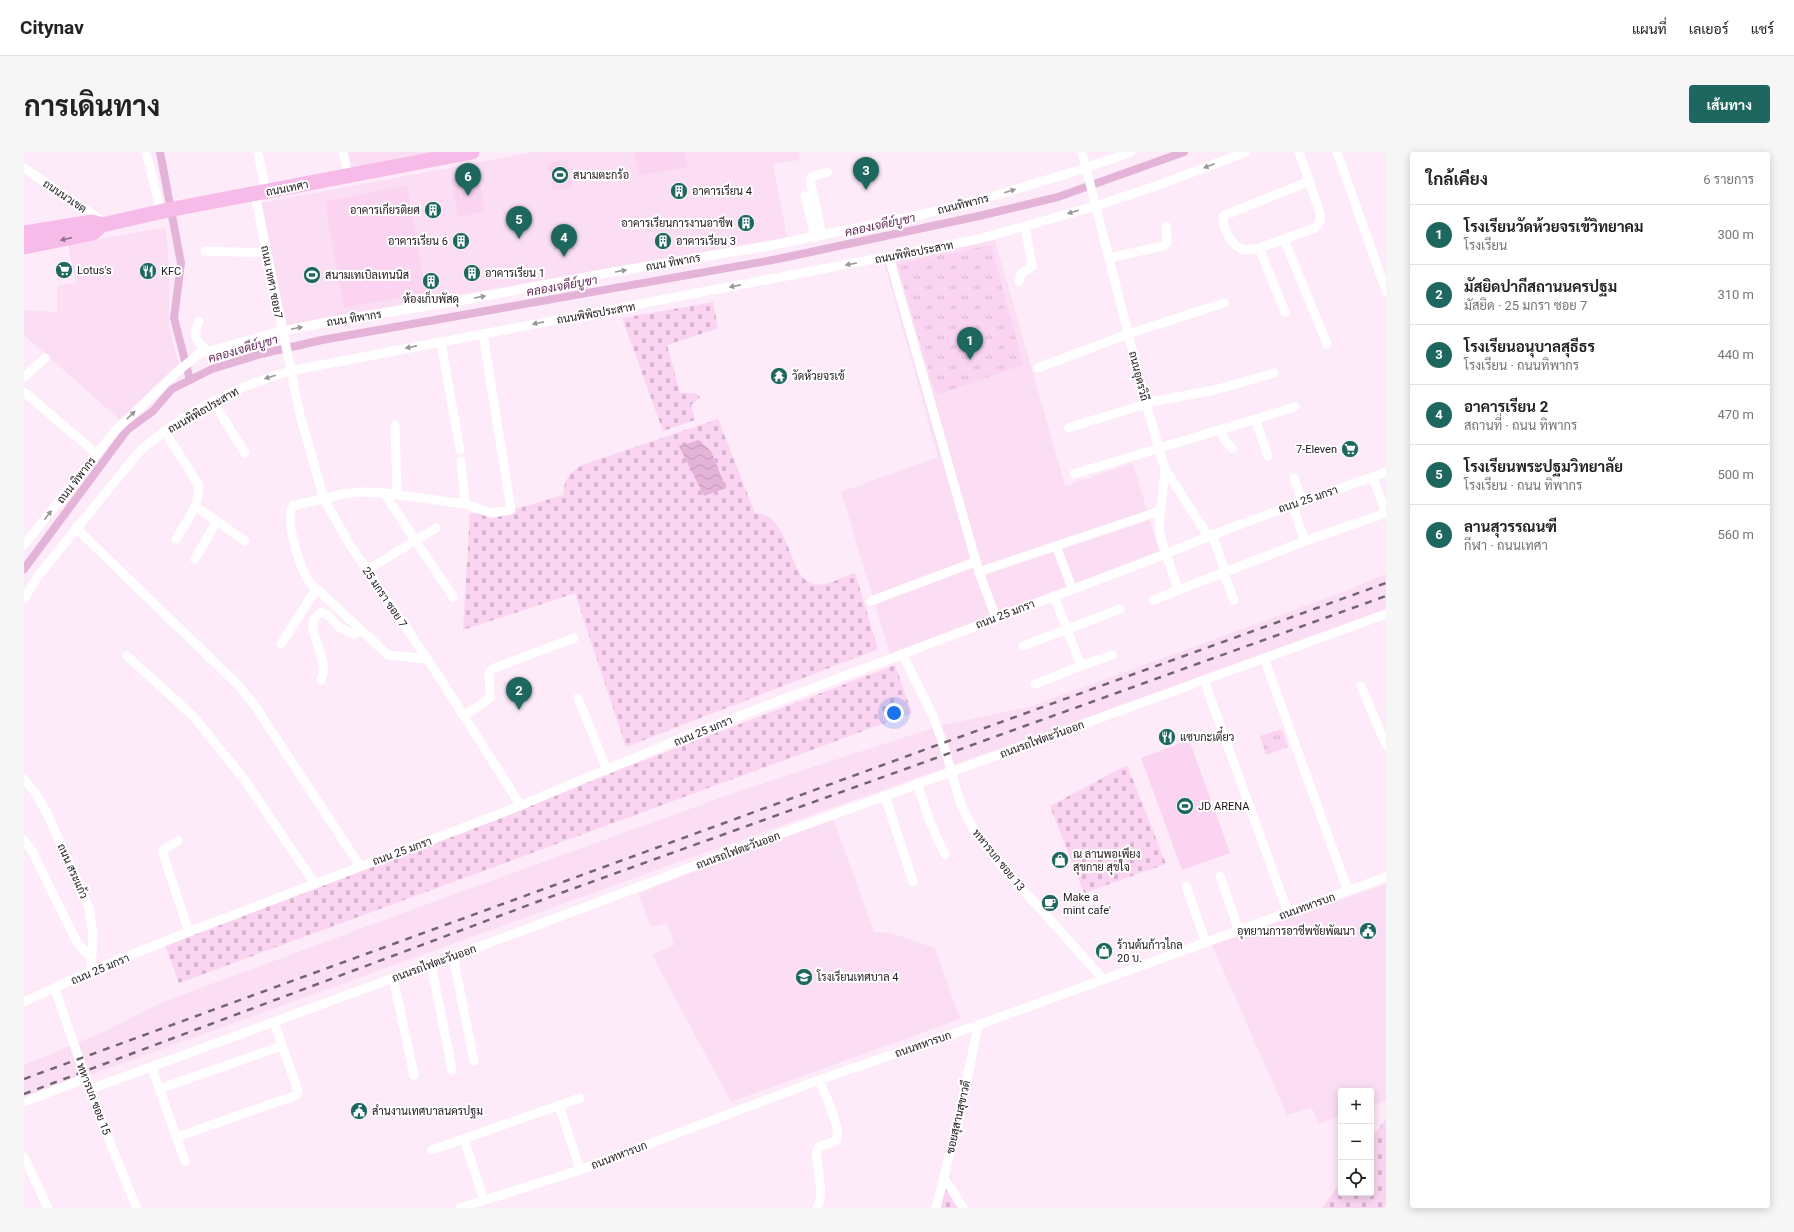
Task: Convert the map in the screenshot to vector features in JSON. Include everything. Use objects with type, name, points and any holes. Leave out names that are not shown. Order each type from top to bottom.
[{"type":"main road","name":"ถนนเทศา","points":[[24,247],[93,233],[104,225],[164,211],[472,152]]},
{"type":"main road","name":"ถนนเทศา","points":[[24,233],[92,222],[104,225]]},
{"type":"street","points":[[146,152],[164,211]]},
{"type":"street","name":"ถนน เทศา ซอย7","points":[[258,152],[267,253],[290,367]]},
{"type":"street","points":[[343,152],[348,175]]},
{"type":"street","name":"ถนนอุดรวิถี","points":[[1082,152],[1146,403],[1165,469],[1210,535],[1234,600]]},
{"type":"street","name":"ถนนทิพากร","points":[[768,246],[924,214],[997,195],[1086,168],[1131,152]]},
{"type":"street","name":"ถนนพิพิธประสาท","points":[[24,599],[38,576],[138,453],[165,432],[230,392],[290,367],[441,342],[979,239],[1024,226],[1094,201],[1159,185],[1246,152]]},
{"type":"street","points":[[1299,152],[1310,181],[1320,213],[1320,221],[1314,228],[1259,248],[1243,249],[1237,246],[1225,227],[1223,216],[1310,181]]},
{"type":"street","points":[[1338,152],[1386,290]]},
{"type":"street","name":"ถนนนวเขต","points":[[24,168],[104,225]]},
{"type":"street","points":[[818,236],[810,180],[813,176],[828,172]]},
{"type":"street","points":[[805,196],[818,236]]},
{"type":"street","points":[[1020,282],[1021,274],[1032,266],[1024,226]]},
{"type":"street","points":[[1109,258],[1163,246],[1167,242],[1166,226]]},
{"type":"street","points":[[1284,239],[1327,344]]},
{"type":"street","name":"ถนน ทิพากร","points":[[24,546],[115,430],[192,358],[209,352],[283,335],[333,321],[460,301],[613,272],[768,246]]},
{"type":"street","points":[[1259,248],[1285,312]]},
{"type":"street","points":[[205,251],[267,253]]},
{"type":"street","points":[[889,257],[975,562],[996,618]]},
{"type":"street","points":[[1038,368],[1128,334],[1224,303]]},
{"type":"street","points":[[199,321],[195,330],[196,337],[202,346],[209,352]]},
{"type":"street","points":[[427,659],[388,655],[324,594],[316,590],[305,574],[293,539],[291,508],[293,506],[343,494],[384,493],[465,504],[491,513],[511,510],[482,334]]},
{"type":"street","points":[[441,342],[460,450]]},
{"type":"street","points":[[24,377],[46,358]]},
{"type":"street","name":"25 มกรา ซอย 7","points":[[290,367],[300,415],[324,499],[367,570],[427,659],[521,806]]},
{"type":"street","points":[[1068,428],[1146,403],[1215,390],[1274,373]]},
{"type":"street","points":[[24,392],[96,454]]},
{"type":"street","points":[[213,402],[245,453]]},
{"type":"street","points":[[1074,474],[1295,407]]},
{"type":"street","points":[[1256,419],[1268,456]]},
{"type":"street","points":[[395,425],[397,494]]},
{"type":"street","points":[[1220,430],[1226,442],[1232,448]]},
{"type":"street","points":[[165,432],[198,484],[200,492],[195,506],[176,539]]},
{"type":"street","points":[[461,461],[465,504]]},
{"type":"street","points":[[1165,469],[1159,528],[1178,590]]},
{"type":"street","name":"ถนน 25 มกรา","points":[[24,1002],[55,989],[91,971],[360,866],[521,806],[692,734],[1072,588],[1166,554],[1210,535],[1302,500],[1386,472]]},
{"type":"street","points":[[1153,600],[1224,571],[1305,541],[1386,514],[1373,477]]},
{"type":"street","points":[[1294,478],[1302,500]]},
{"type":"street","points":[[384,493],[453,597]]},
{"type":"street","points":[[1292,504],[1305,541]]},
{"type":"street","points":[[195,506],[246,541]]},
{"type":"street","points":[[978,572],[1160,511]]},
{"type":"street","points":[[195,559],[217,521]]},
{"type":"street","points":[[76,528],[237,684],[249,698],[360,866]]},
{"type":"street","points":[[367,570],[436,528]]},
{"type":"street","points":[[1056,546],[1072,588]]},
{"type":"street","points":[[871,601],[975,562]]},
{"type":"street","points":[[281,644],[316,590]]},
{"type":"street","points":[[1054,596],[1081,666]]},
{"type":"street","points":[[1023,646],[1120,609]]},
{"type":"street","points":[[321,680],[324,675],[323,657],[313,634],[312,626],[318,614],[325,613],[339,627],[353,634],[362,631]]},
{"type":"street","name":"ถนนรถไฟตะวันออก","points":[[91,1089],[917,783],[1386,614]]},
{"type":"street","points":[[464,716],[490,698],[489,673],[492,669],[574,638]]},
{"type":"street","name":"ทหารบก ซอย 13","points":[[902,653],[932,714],[952,771],[961,805],[973,828],[998,862],[1104,980]]},
{"type":"street","points":[[1035,684],[1112,655]]},
{"type":"street","points":[[126,656],[194,717],[244,779],[315,884]]},
{"type":"street","points":[[1264,658],[1348,891]]},
{"type":"street","points":[[1204,680],[1288,913]]},
{"type":"street","points":[[1361,686],[1386,745]]},
{"type":"street","points":[[578,698],[607,770]]},
{"type":"street","name":"ถนน สระแก้ว","points":[[24,779],[35,793],[46,813],[89,908],[93,935],[91,971]]},
{"type":"street","points":[[917,783],[930,822],[946,855]]},
{"type":"street","points":[[885,796],[913,882]]},
{"type":"street","points":[[24,840],[32,850],[78,944],[91,957]]},
{"type":"street","points":[[178,841],[165,847],[163,854],[189,932]]},
{"type":"street","points":[[1220,876],[1239,930]]},
{"type":"street","name":"ถนนทหารบก","points":[[460,1208],[580,1170],[819,1080],[1104,980],[1386,877]]},
{"type":"street","points":[[1186,886],[1206,943]]},
{"type":"street","points":[[453,956],[474,1061]]},
{"type":"street","points":[[431,964],[452,1070]]},
{"type":"street","points":[[393,978],[414,1075]]},
{"type":"street","name":"ทหารบก ซอย 15","points":[[55,989],[122,1174],[138,1208]]},
{"type":"street","points":[[177,1137],[297,1095],[298,1090],[274,1022]]},
{"type":"street","name":"ซอยสุสานสุขาวดี","points":[[936,1208],[962,1104],[978,1025]]},
{"type":"street","points":[[159,1089],[282,1046]]},
{"type":"street","points":[[153,1071],[185,1161]]},
{"type":"street","points":[[24,1102],[86,1078]]},
{"type":"street","points":[[817,1208],[820,1200],[820,1193],[816,1153],[819,1147],[836,1141],[838,1134],[819,1080]]},
{"type":"street","points":[[432,1150],[580,1098]]},
{"type":"street","points":[[559,1105],[580,1170]]},
{"type":"street","points":[[464,1139],[484,1200]]},
{"type":"street","points":[[24,1157],[48,1208]]},
{"type":"street","points":[[944,1177],[963,1208]]},
{"type":"shaded area","points":[[347,152],[445,152],[350,170]]},
{"type":"shaded area","points":[[534,152],[799,152],[800,160],[773,164],[787,237],[282,326],[256,204]]},
{"type":"shaded area","points":[[166,227],[169,270],[169,325],[179,367],[121,421],[24,335],[24,310],[57,312],[57,285],[76,283],[68,245]]},
{"type":"shaded area","points":[[995,240],[1065,486],[1133,463],[1159,551],[890,654],[841,492],[938,457],[884,262]]},
{"type":"shaded area","points":[[1386,574],[1386,610],[662,868],[24,1099],[24,1065],[101,1033],[160,1003],[728,795],[944,725],[1032,706],[1348,590]]},
{"type":"shaded area","name":"โรงเรียนเทศบาล 4","points":[[832,815],[874,932],[891,933],[935,948],[960,1019],[731,1102],[652,955],[674,945],[667,923],[651,927],[638,894]]},
{"type":"shaded area","name":"อุทยานการอาชีพชัยพัฒนา","points":[[1386,884],[1386,1101],[1374,1105],[1374,1088],[1338,1088],[1338,1117],[1318,1124],[1312,1108],[1287,1115],[1212,945]]},
{"type":"green space","points":[[634,152],[685,152],[688,167],[639,176]]},
{"type":"green space","name":"สนามตะกร้อ","points":[[567,160],[572,188],[553,191],[548,163]]},
{"type":"green space","points":[[478,175],[485,212],[458,217],[451,180]]},
{"type":"green space","points":[[407,185],[426,293],[344,308],[325,202]]},
{"type":"green space","points":[[991,245],[1023,365],[936,395],[897,264]]},
{"type":"green space","points":[[713,302],[719,328],[667,345],[680,393],[695,393],[700,397],[691,405],[695,420],[663,431],[622,318]]},
{"type":"green space","points":[[718,419],[755,513],[766,516],[775,523],[782,533],[797,568],[803,577],[810,583],[820,585],[855,573],[878,649],[626,747],[575,593],[463,630],[470,513],[506,511],[563,495],[568,477],[582,465]]},
{"type":"green space","points":[[895,665],[912,713],[179,983],[164,943]]},
{"type":"green space","points":[[1282,729],[1288,747],[1266,755],[1260,736]]},
{"type":"green space","name":"JD ARENA","points":[[1189,740],[1230,853],[1182,870],[1141,758]]},
{"type":"green space","points":[[1127,765],[1166,864],[1084,893],[1050,806]]},
{"type":"green space","points":[[1386,1119],[1386,1208],[1322,1208],[1338,1186],[1338,1196],[1374,1196],[1374,1135]]},
{"type":"green space","points":[[950,1175],[964,1208],[939,1208]]},
{"type":"water","points":[[699,440],[711,451],[726,488],[704,496],[679,446]]},
{"type":"waterway","points":[[160,152],[181,263],[174,318],[190,380]]},
{"type":"waterway","name":"คลองเจดีย์บูชา","points":[[24,569],[127,430],[153,411],[172,389],[212,369],[261,354],[322,340],[778,259],[979,216],[1058,197],[1184,152]]},
{"type":"railway","points":[[24,1079],[943,743],[1386,583]]},
{"type":"railway","points":[[24,1094],[558,894],[1386,596]]},
{"type":"place","name":"สนามตะกร้อ","points":[[560,175]]},
{"type":"place","name":"โรงเรียนอนุบาลสุธีธร","points":[[866,190]]},
{"type":"place","name":"อาคารเรียน 4","points":[[679,191]]},
{"type":"place","name":"ลานสุวรรณนฑี","points":[[468,196]]},
{"type":"place","name":"อาคารเกียรติยศ","points":[[433,210]]},
{"type":"place","name":"อาคารเรียนการงานอาชีพ","points":[[746,223]]},
{"type":"place","name":"โรงเรียนพระปฐมวิทยาลัย","points":[[519,239]]},
{"type":"place","name":"อาคารเรียน 6","points":[[461,241]]},
{"type":"place","name":"อาคารเรียน 3","points":[[663,241]]},
{"type":"place","name":"อาคารเรียน 2","points":[[564,257]]},
{"type":"place","name":"Lotus's","points":[[64,270]]},
{"type":"place","name":"KFC","points":[[148,271]]},
{"type":"place","name":"อาคารเรียน 1","points":[[472,273]]},
{"type":"place","name":"สนามเทเบิลเทนนิส","points":[[312,275]]},
{"type":"place","name":"ห้องเก็บพัสดุ","points":[[431,281]]},
{"type":"place","name":"โรงเรียนวัดห้วยจรเข้วิทยาคม","points":[[970,360]]},
{"type":"place","name":"วัดห้วยจรเข้","points":[[779,376]]},
{"type":"place","name":"7-Eleven","points":[[1350,449]]},
{"type":"place","name":"มัสยิดปากีสถานนครปฐม","points":[[519,710]]},
{"type":"place","name":"แซบกะเตี๋ยว","points":[[1167,737]]},
{"type":"place","name":"JD ARENA","points":[[1185,806]]},
{"type":"place","name":"ณ ลานพอเพียง สุขกาย สุขใจ","points":[[1060,860]]},
{"type":"place","name":"Make a mint cafe'","points":[[1050,903]]},
{"type":"place","name":"อุทยานการอาชีพชัยพัฒนา","points":[[1368,931]]},
{"type":"place","name":"ร้านต้นก้าวไกล 20 บ.","points":[[1104,951]]},
{"type":"place","name":"โรงเรียนเทศบาล 4","points":[[804,977]]},
{"type":"place","name":"สำนงานเทศบาลนครปฐม","points":[[359,1111]]}]
